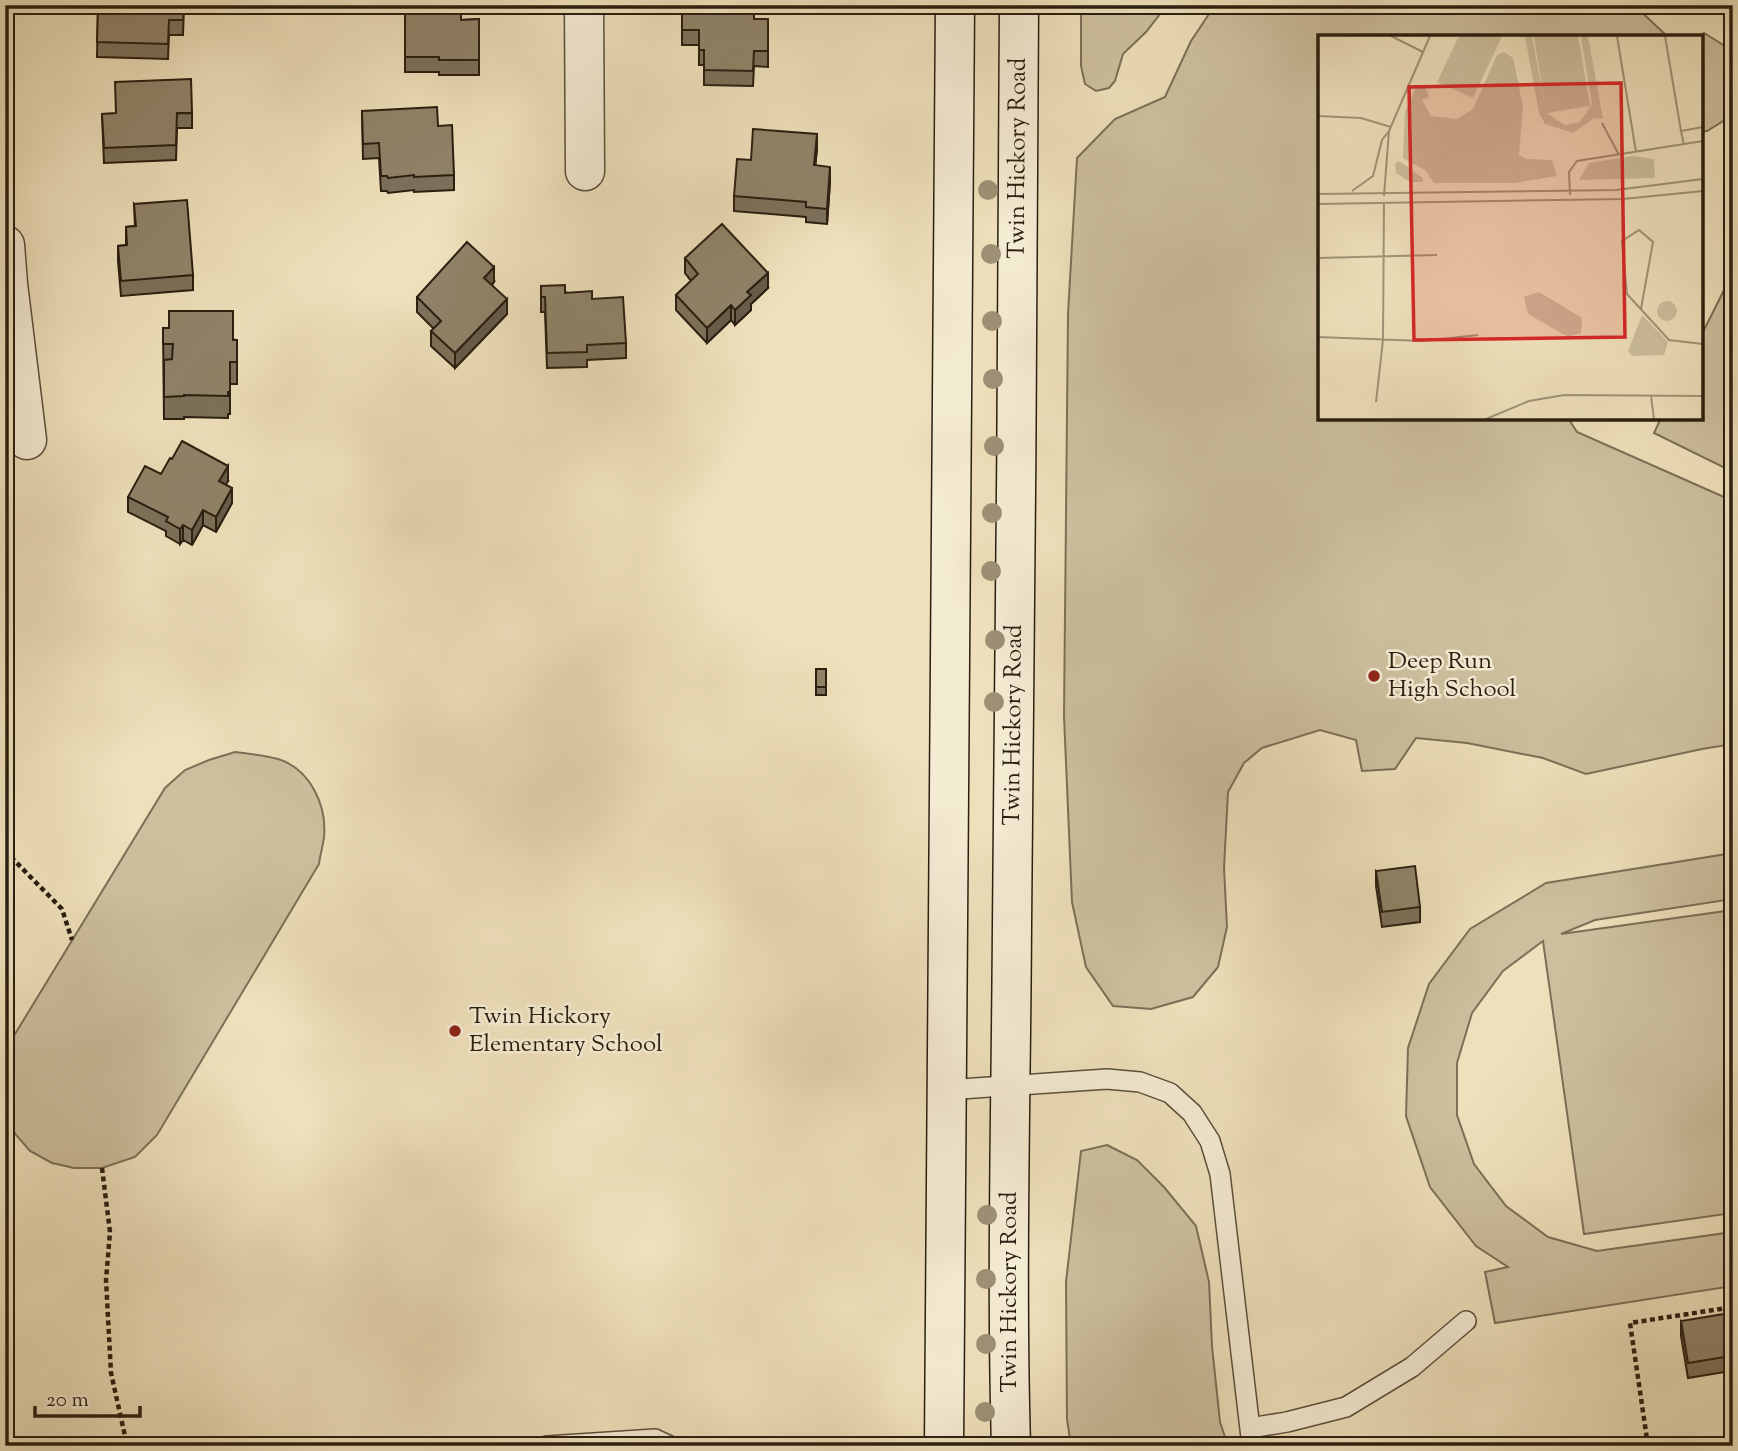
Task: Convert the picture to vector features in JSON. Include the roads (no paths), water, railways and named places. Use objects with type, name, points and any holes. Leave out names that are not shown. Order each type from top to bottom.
[{"type":"main road","points":[[583,5],[585,171]]},
{"type":"main road","points":[[944,1446],[955,5]]},
{"type":"main road","name":"Twin Hickory Road","points":[[1011,1446],[1019,5]]},
{"type":"main road","points":[[5,245],[27,440]]},
{"type":"lane","points":[[946,1090],[1107,1079],[1140,1082],[1170,1093],[1192,1113],[1210,1141],[1220,1174],[1251,1437],[1287,1422],[1346,1407],[1412,1367],[1466,1321]]},
{"type":"lane","points":[[547,1446],[655,1439],[670,1446]]},
{"type":"place","name":"Deep Run High School","points":[[1374,676]]},
{"type":"place","name":"Twin Hickory Elementary School","points":[[455,1031]]}]
